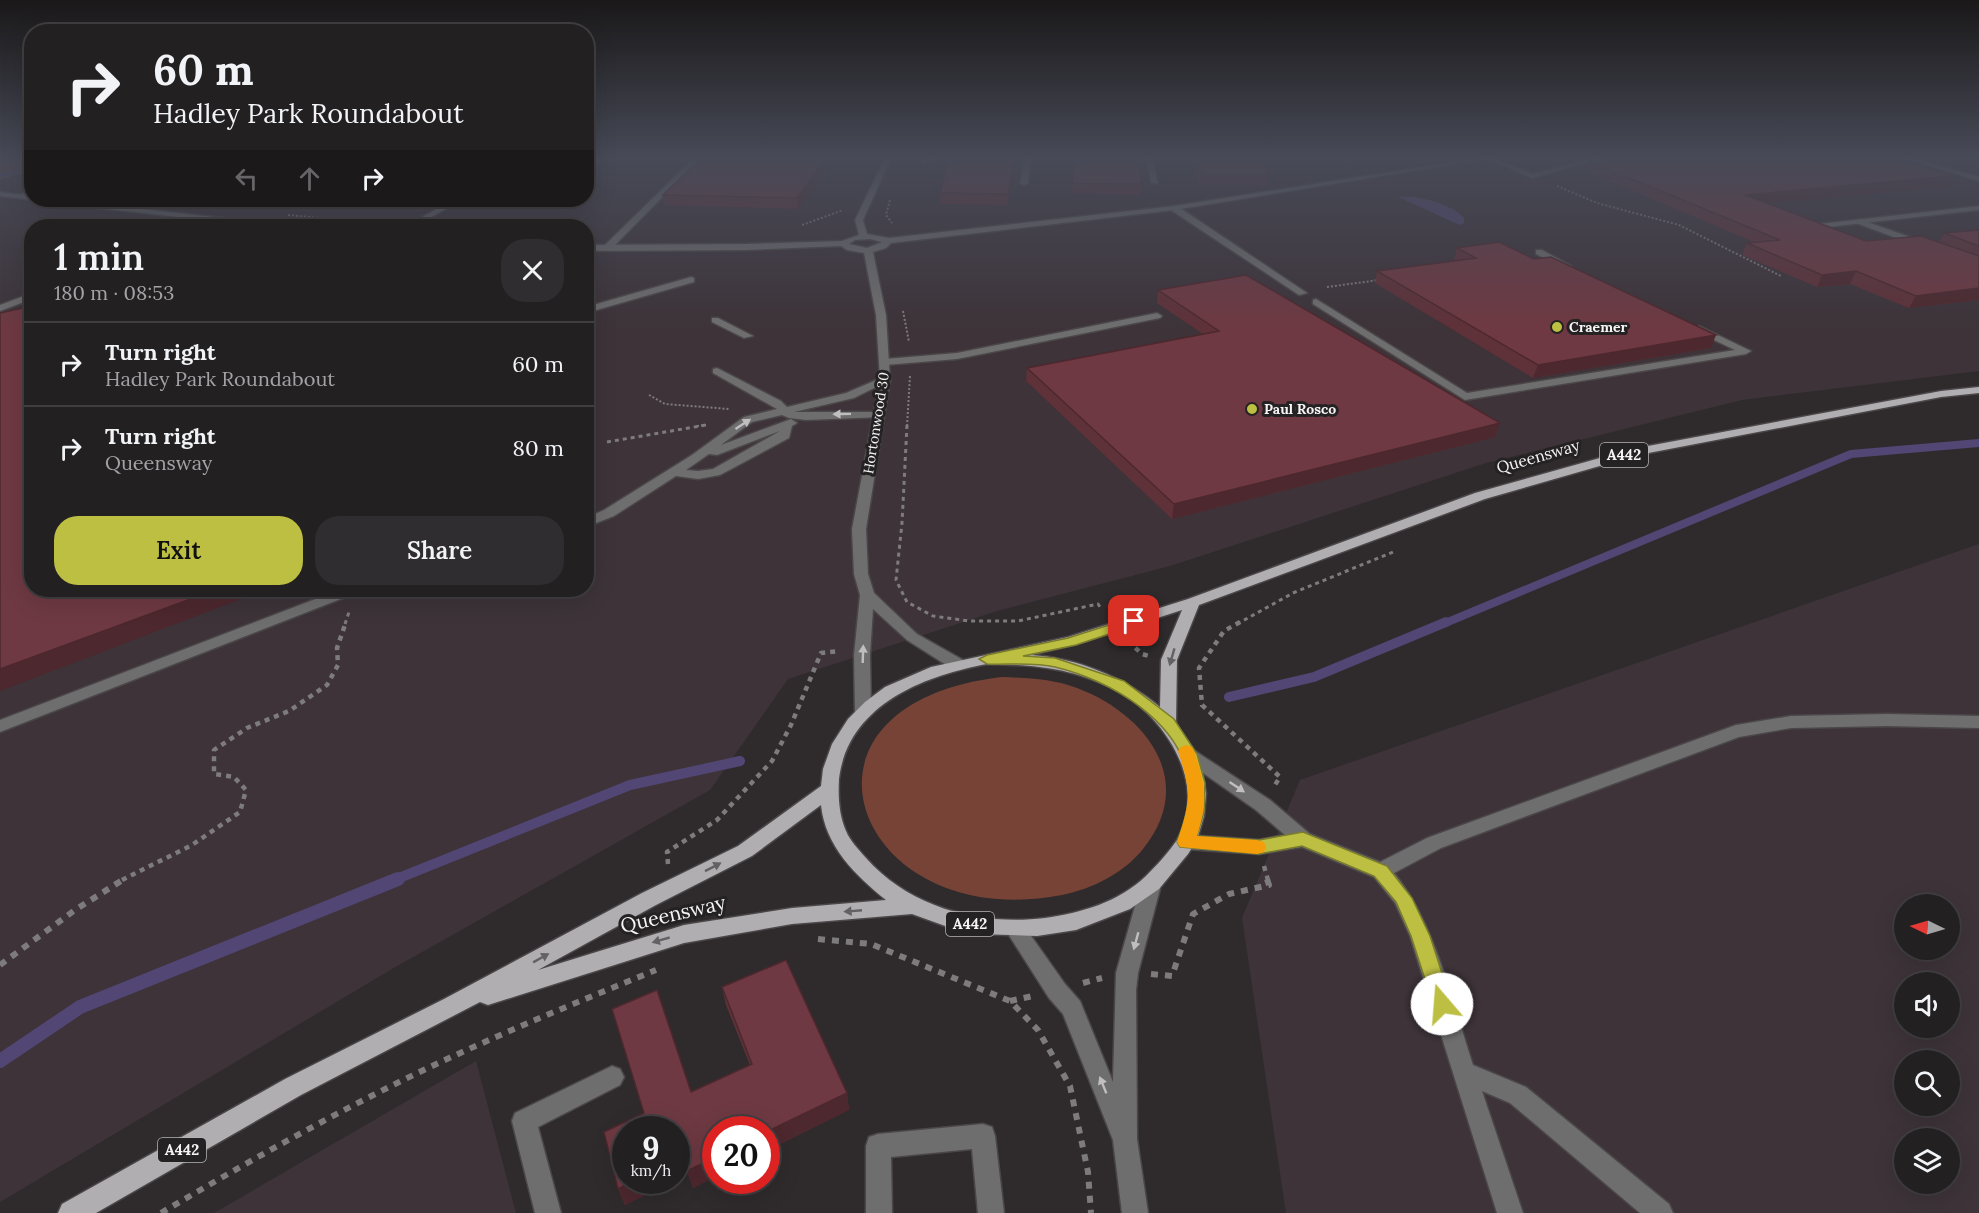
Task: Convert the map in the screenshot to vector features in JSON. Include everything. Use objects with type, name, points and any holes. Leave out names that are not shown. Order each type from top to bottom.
[{"type":"main road","name":"Queensway","points":[[987,659],[1071,642],[1193,602],[1480,496],[1636,452],[1941,394],[1979,390]]},
{"type":"main road","points":[[1168,723],[1169,660],[1193,602]]},
{"type":"main road","name":"A442","points":[[987,659],[1055,662],[1119,684],[1168,723],[1189,754],[1197,783],[1196,812],[1186,842],[1151,885],[1113,908],[1067,924],[1015,929],[961,923],[912,906],[865,874],[837,834],[827,791],[837,749],[862,713],[890,691],[922,675],[957,664],[987,659]]},
{"type":"main road","name":"Queensway","points":[[71,1213],[293,1087],[745,851],[827,791]]},
{"type":"main road","name":"Queensway","points":[[452,1006],[662,939],[792,916],[912,906]]},
{"type":"street","points":[[172,215],[211,219]]},
{"type":"street","points":[[607,248],[641,215]]},
{"type":"street","points":[[862,215],[859,220],[864,236]]},
{"type":"street","points":[[844,243],[848,239],[864,236],[881,237],[887,241],[1123,215]]},
{"type":"street","points":[[1184,215],[1302,293]]},
{"type":"street","points":[[1819,226],[1918,215]]},
{"type":"street","points":[[1859,221],[1926,246],[1908,248]]},
{"type":"street","points":[[594,248],[844,243],[854,249],[868,250],[885,246],[887,241]]},
{"type":"street","name":"Hortonwood 30","points":[[862,713],[867,595],[861,574],[859,529],[885,380],[881,315],[868,250]]},
{"type":"street","points":[[1539,252],[1580,272]]},
{"type":"street","points":[[594,308],[691,280]]},
{"type":"street","points":[[0,308],[24,299]]},
{"type":"street","points":[[19,301],[24,301]]},
{"type":"street","points":[[1316,302],[1466,398],[1746,351],[1684,321]]},
{"type":"street","points":[[885,362],[957,356],[1157,316]]},
{"type":"street","points":[[715,320],[748,336]]},
{"type":"street","points":[[717,371],[777,404],[789,415],[806,417],[837,414],[878,415]]},
{"type":"street","points":[[594,520],[609,513],[696,459],[748,419],[850,396],[885,380]]},
{"type":"street","points":[[696,459],[806,417]]},
{"type":"street","points":[[674,472],[698,475],[716,472],[785,435],[787,424]]},
{"type":"street","points":[[867,595],[912,637],[957,664]]},
{"type":"street","points":[[0,726],[333,597]]},
{"type":"street","points":[[1380,871],[1434,843],[1737,731],[1791,722],[1887,720],[1979,722]]},
{"type":"street","points":[[1189,754],[1263,805],[1303,839],[1380,871],[1403,898],[1420,936],[1510,1213]]},
{"type":"street","points":[[1186,842],[1259,847],[1303,839]]},
{"type":"street","points":[[1135,1213],[1125,1139],[1125,990],[1127,973],[1151,885]]},
{"type":"street","points":[[1015,929],[1057,991],[1072,1008],[1125,1139]]},
{"type":"street","points":[[1464,1072],[1518,1095],[1660,1213]]},
{"type":"street","points":[[548,1213],[525,1121],[612,1077]]},
{"type":"street","points":[[879,1213],[878,1146],[983,1136],[991,1213]]},
{"type":"path","points":[[886,215],[894,225]]},
{"type":"path","points":[[1646,215],[1679,225],[1781,276]]},
{"type":"path","points":[[1319,288],[1385,279]]},
{"type":"path","points":[[903,310],[909,350]]},
{"type":"path","points":[[909,368],[910,394],[896,580],[907,602],[933,616],[969,621],[1018,621],[1098,604],[1115,627],[1142,654],[1199,668],[1224,631],[1293,593],[1401,548]]},
{"type":"path","points":[[649,395],[665,404],[736,410]]},
{"type":"path","points":[[594,446],[616,438],[708,425]]},
{"type":"path","points":[[0,965],[75,910],[125,878],[192,845],[240,812],[246,790],[234,777],[214,774],[213,750],[247,728],[289,711],[327,685],[338,665],[337,648],[353,597]]},
{"type":"path","points":[[912,637],[933,616]]},
{"type":"path","points":[[671,888],[667,852],[717,820],[772,761],[791,725],[821,653],[863,647]]},
{"type":"path","points":[[812,938],[871,944],[1010,1001],[1038,1030],[1070,1086],[1088,1172],[1091,1213]]},
{"type":"path","points":[[161,1213],[239,1167],[399,1083],[575,1003],[670,964],[662,939]]},
{"type":"shaded area","points":[[0,215],[1979,215],[1979,371],[1742,400],[1486,463],[1170,566],[997,611],[788,679],[710,790],[392,969],[0,1202]]},
{"type":"shaded area","points":[[1437,215],[1460,215],[1464,218],[1464,223],[1460,225]]},
{"type":"shaded area","points":[[1979,544],[1979,1213],[1286,1213],[1242,918],[1300,780]]},
{"type":"shaded area","points":[[1002,677],[1059,683],[1077,688],[1102,700],[1143,732],[1156,753],[1164,775],[1166,799],[1159,824],[1135,858],[1117,873],[1085,889],[1062,895],[990,898],[932,882],[890,851],[866,811],[863,768],[883,728],[929,696]]},
{"type":"shaded area","points":[[476,1061],[516,1213],[214,1213]]},
{"type":"building","points":[[1718,215],[1797,215],[1866,241],[1921,236],[1979,256],[1979,288],[1916,296],[1856,271],[1822,275],[1747,243],[1780,240]]},
{"type":"building","points":[[1979,230],[1979,246],[1944,233]]},
{"type":"building","name":"Craemer","points":[[1499,242],[1534,259],[1551,257],[1716,335],[1538,365],[1377,271],[1476,258],[1457,248]]},
{"type":"building","name":"Paul Rosco","points":[[1246,275],[1500,423],[1174,504],[1027,368],[1219,331],[1158,290]]},
{"type":"building","points":[[24,308],[24,597],[196,597],[0,669],[0,313]]},
{"type":"building","points":[[786,960],[847,1093],[780,1125],[780,1116],[702,1116],[702,1164],[690,1170],[690,1116],[638,1116],[644,1113],[612,1009],[657,990],[691,1092],[752,1064],[722,987]]},
{"type":"building","points":[[612,1128],[612,1165],[604,1132]]},
{"type":"waterway","points":[[1443,624],[1851,454],[1979,443]]},
{"type":"waterway","points":[[1229,697],[1314,677],[1446,622]]},
{"type":"waterway","points":[[394,880],[630,785],[740,761]]},
{"type":"waterway","points":[[0,1061],[80,1007],[398,879]]},
{"type":"slow traffic","points":[[1186,751],[1189,754],[1197,783],[1196,812],[1186,842],[1257,847]]},
{"type":"place","name":"Craemer","points":[[1557,327]]},
{"type":"place","name":"Paul Rosco","points":[[1252,409]]},
{"type":"route","points":[[1134,621],[1071,642],[987,659],[1055,662],[1119,684],[1168,723],[1189,754],[1197,783],[1196,812],[1186,842],[1259,847],[1303,839],[1380,871],[1403,898],[1420,936],[1442,1004]]}]
